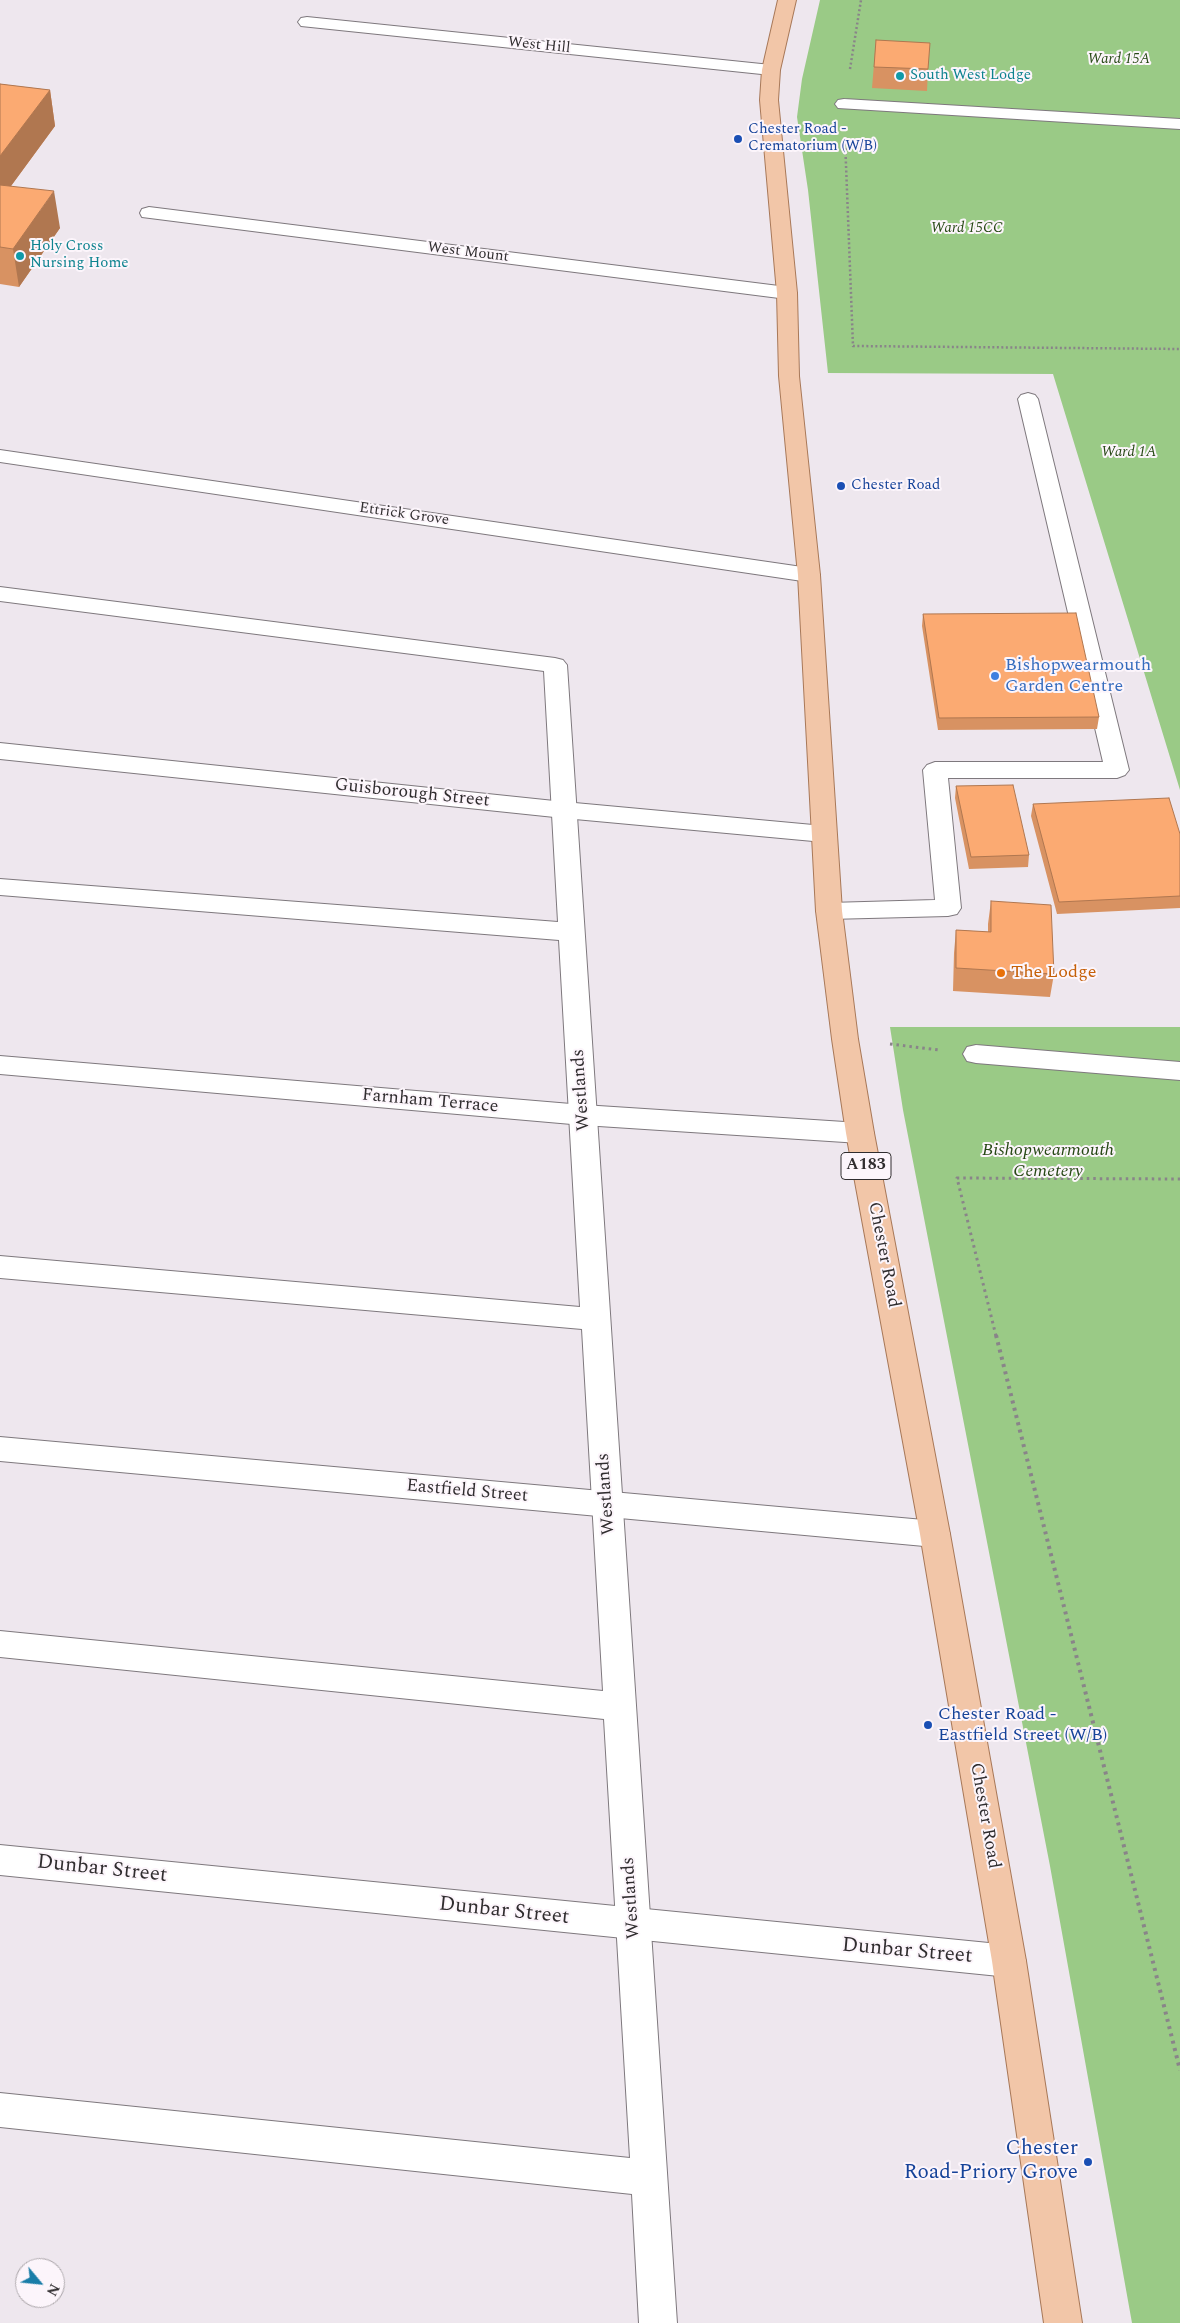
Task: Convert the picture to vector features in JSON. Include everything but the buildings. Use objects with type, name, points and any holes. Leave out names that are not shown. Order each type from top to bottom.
[{"type":"main road","name":"Chester Road","points":[[787,0],[771,70],[769,100],[787,293],[789,376],[809,575],[829,911],[845,1039],[860,1133],[934,1534],[1009,1961],[1063,2323]]},
{"type":"street","name":"West Hill","points":[[307,22],[771,70]]},
{"type":"street","points":[[844,104],[1180,124]]},
{"type":"street","name":"West Mount","points":[[148,213],[787,293]]},
{"type":"street","points":[[829,911],[948,908],[935,770],[1117,770],[1028,399]]},
{"type":"street","name":"Ettrick Grove","points":[[0,456],[809,575]]},
{"type":"street","name":"Westlands","points":[[0,594],[555,664],[658,2323]]},
{"type":"street","name":"Guisborough Street","points":[[0,750],[564,810],[824,834]]},
{"type":"street","points":[[0,887],[572,932]]},
{"type":"street","points":[[976,1054],[1180,1071]]},
{"type":"street","name":"Farnham Terrace","points":[[0,1064],[583,1115],[860,1133]]},
{"type":"street","points":[[0,1267],[596,1319]]},
{"type":"street","name":"Eastfield Street","points":[[0,1449],[934,1534]]},
{"type":"street","points":[[0,1644],[620,1707]]},
{"type":"street","name":"Dunbar Street","points":[[0,1860],[634,1925],[1009,1961]]},
{"type":"street","points":[[0,2110],[649,2178]]},
{"type":"path","points":[[861,0],[844,104],[853,346],[1180,349]]},
{"type":"path","points":[[845,1039],[976,1054]]},
{"type":"path","points":[[1180,1179],[957,1178],[1180,2070]]},
{"type":"green space","points":[[820,0],[1180,0],[1180,790],[1053,374],[828,373],[808,190],[797,117],[802,79]]},
{"type":"green space","name":"Bishopwearmouth Cemetery","points":[[890,1027],[1180,1027],[1180,2323],[1132,2323],[1050,1866],[903,1110]]},
{"type":"place","name":"South West Lodge","points":[[900,76]]},
{"type":"place","name":"Chester Road - Crematorium (W/B)","points":[[738,139]]},
{"type":"place","name":"Holy Cross Nursing Home","points":[[20,256]]},
{"type":"place","name":"Chester Road","points":[[841,486]]},
{"type":"place","name":"Bishopwearmouth Garden Centre","points":[[995,676]]},
{"type":"place","name":"The Lodge","points":[[1001,973]]},
{"type":"place","name":"Chester Road - Eastfield Street (W/B)","points":[[928,1725]]},
{"type":"place","name":"Chester Road-Priory Grove","points":[[1088,2162]]},
{"type":"park label","name":"Ward 15A","points":[[1119,60]]},
{"type":"park label","name":"Ward 15CC","points":[[967,229]]},
{"type":"park label","name":"Ward 1A","points":[[1129,453]]}]
